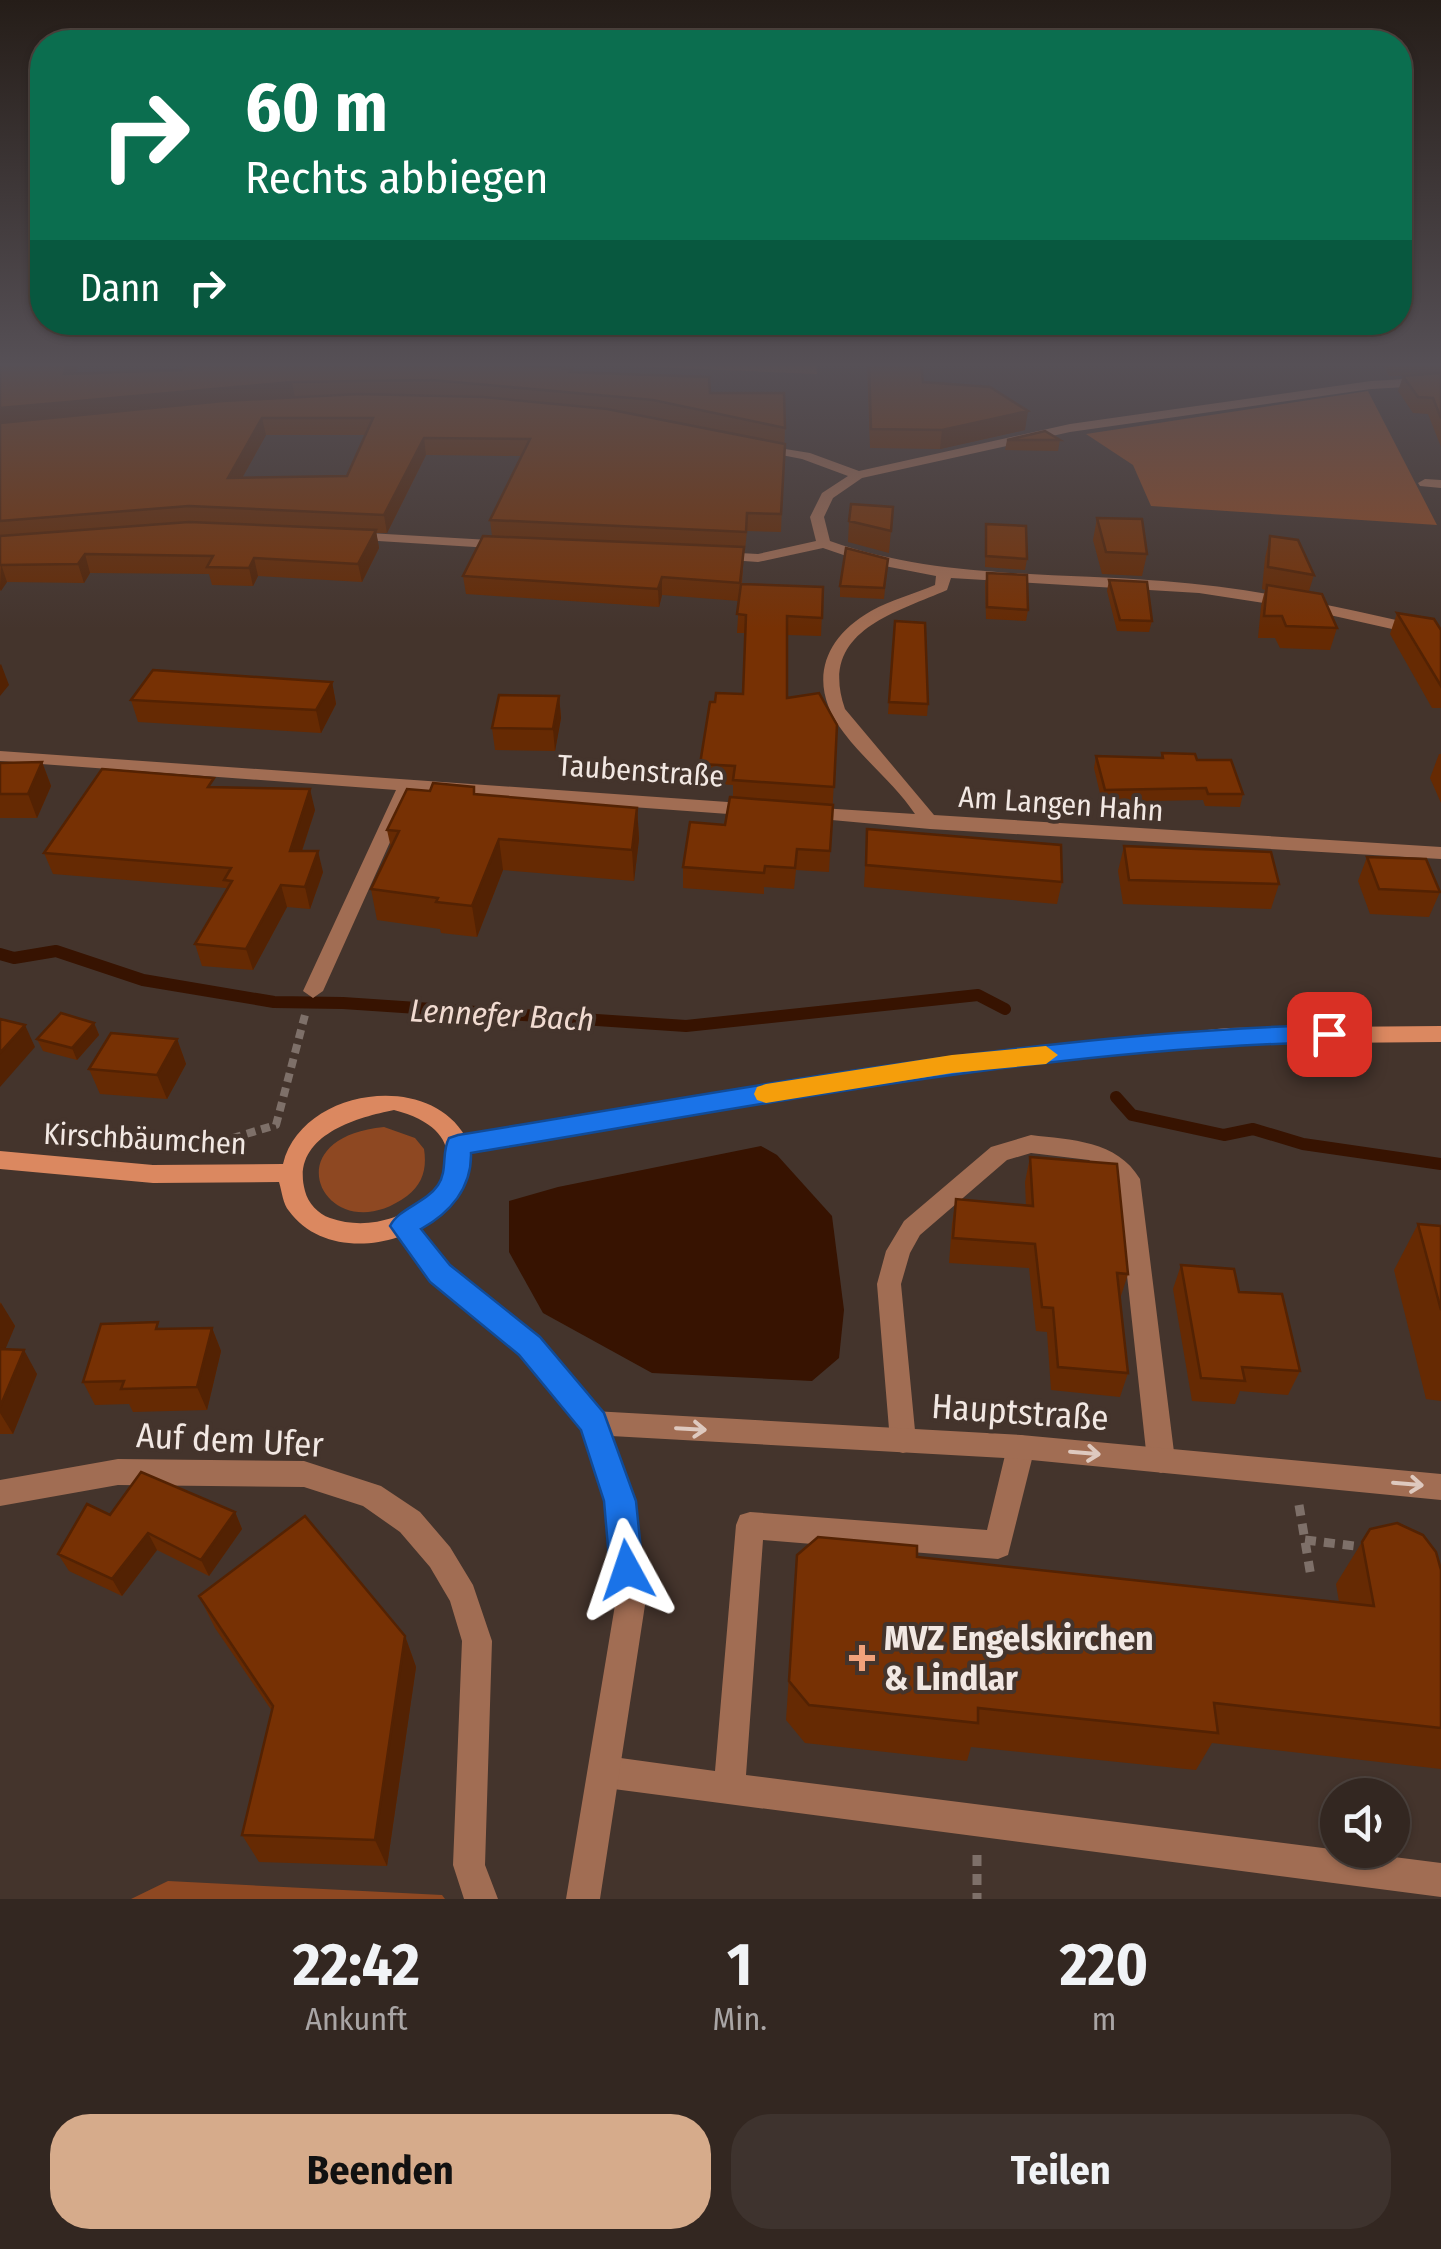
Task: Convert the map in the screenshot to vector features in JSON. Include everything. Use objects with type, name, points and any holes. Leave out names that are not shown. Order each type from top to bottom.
[{"type":"main road","points":[[458,1146],[952,1064],[1227,1036],[1441,1034]]},
{"type":"main road","points":[[394,1102],[436,1115],[450,1128],[458,1146],[459,1168],[449,1191],[430,1212],[403,1226],[369,1234],[336,1232],[308,1219],[292,1198],[288,1174],[294,1154],[306,1136],[324,1121],[370,1103],[394,1102]]},
{"type":"main road","name":"Kirschbäumchen","points":[[0,1160],[153,1174],[288,1174]]},
{"type":"street","points":[[785,452],[858,475]]},
{"type":"street","points":[[824,544],[818,518],[827,496],[858,475],[963,452]]},
{"type":"street","points":[[342,536],[521,545]]},
{"type":"street","points":[[699,555],[758,558],[824,544],[862,560],[944,572],[1240,591],[1441,634]]},
{"type":"street","name":"Am Langen Hahn","points":[[944,572],[942,588],[866,620],[841,647],[828,672],[832,701],[854,740],[904,787],[930,823],[1441,853]]},
{"type":"street","name":"Taubenstraße","points":[[0,756],[930,823]]},
{"type":"street","points":[[313,991],[407,784]]},
{"type":"street","points":[[904,1441],[888,1284],[898,1251],[912,1228],[970,1176],[999,1153],[1031,1144],[1095,1152],[1128,1179],[1161,1460]]},
{"type":"street","points":[[403,1226],[440,1273],[529,1346],[593,1423],[620,1501],[630,1605],[583,1899]]},
{"type":"street","name":"Hauptstraße","points":[[593,1423],[1022,1447],[1441,1487]]},
{"type":"street","points":[[729,1789],[750,1525],[998,1545],[1022,1447]]},
{"type":"street","name":"Auf dem Ufer","points":[[0,1494],[118,1472],[304,1474],[371,1494],[410,1522],[440,1557],[463,1596],[477,1641],[469,1865],[480,1899]]},
{"type":"street","points":[[606,1772],[1441,1880]]},
{"type":"path","points":[[215,1175],[226,1140],[276,1124],[306,1012]]},
{"type":"path","points":[[1294,1473],[1311,1577]]},
{"type":"path","points":[[1305,1540],[1383,1550]]},
{"type":"shaded area","points":[[1113,452],[1399,452],[1437,525],[1151,506],[1133,465]]},
{"type":"shaded area","points":[[384,1127],[415,1138],[424,1149],[424,1169],[417,1186],[407,1196],[379,1210],[354,1211],[334,1203],[322,1187],[319,1169],[327,1151],[348,1136]]},
{"type":"shaded area","points":[[761,1146],[777,1155],[832,1216],[844,1310],[839,1358],[812,1381],[652,1373],[543,1313],[509,1252],[509,1201],[558,1187]]},
{"type":"shaded area","points":[[168,1881],[442,1895],[445,1899],[131,1899]]},
{"type":"building","points":[[0,452],[243,452],[228,478],[347,476],[358,452],[417,452],[384,515],[189,506],[0,521]]},
{"type":"building","points":[[524,452],[785,452],[781,514],[747,513],[746,532],[490,520]]},
{"type":"building","points":[[851,504],[893,507],[891,531],[849,521]]},
{"type":"building","points":[[1097,518],[1142,519],[1147,554],[1106,552]]},
{"type":"building","points":[[189,522],[376,530],[358,564],[254,558],[249,568],[207,567],[213,556],[85,554],[78,564],[0,565],[0,536]]},
{"type":"building","points":[[986,524],[1026,526],[1027,559],[986,556]]},
{"type":"building","points":[[483,536],[744,547],[740,583],[662,577],[658,589],[463,576]]},
{"type":"building","points":[[1270,536],[1298,540],[1314,575],[1268,567]]},
{"type":"building","points":[[846,548],[888,559],[884,588],[840,586]]},
{"type":"building","points":[[987,573],[1027,575],[1028,610],[987,607]]},
{"type":"building","points":[[1109,580],[1147,582],[1152,621],[1120,620]]},
{"type":"building","points":[[741,584],[823,587],[822,618],[787,616],[787,698],[819,693],[837,725],[834,787],[733,780],[735,766],[700,764],[710,702],[715,702],[716,693],[743,694],[746,615],[737,614]]},
{"type":"building","points":[[1267,585],[1322,594],[1337,628],[1286,626],[1282,616],[1264,616]]},
{"type":"building","points":[[1397,613],[1434,619],[1441,630],[1441,686]]},
{"type":"building","points":[[895,621],[925,623],[928,704],[889,702]]},
{"type":"building","points":[[153,670],[332,682],[316,710],[131,700]]},
{"type":"building","points":[[499,695],[559,696],[553,729],[492,728]]},
{"type":"building","points":[[1162,753],[1195,754],[1197,760],[1231,760],[1243,794],[1208,794],[1206,788],[1105,790],[1096,756],[1163,758]]},
{"type":"building","points":[[42,762],[28,794],[0,794],[0,763]]},
{"type":"building","points":[[102,769],[214,778],[208,787],[310,789],[290,851],[318,851],[305,887],[281,885],[246,949],[195,944],[232,881],[224,880],[231,868],[44,853]]},
{"type":"building","points":[[433,783],[474,787],[474,794],[637,808],[632,850],[499,839],[472,906],[371,889],[399,831],[387,830],[407,789],[430,791]]},
{"type":"building","points":[[730,797],[833,805],[830,851],[797,849],[795,868],[765,866],[764,873],[683,867],[690,822],[725,825]]},
{"type":"building","points":[[867,829],[1061,845],[1062,882],[866,865]]},
{"type":"building","points":[[1124,846],[1271,852],[1279,884],[1129,880]]},
{"type":"building","points":[[1367,857],[1426,859],[1440,892],[1379,889]]},
{"type":"building","points":[[61,1013],[94,1023],[72,1048],[37,1039]]},
{"type":"building","points":[[0,1019],[25,1025],[0,1053]]},
{"type":"building","points":[[111,1033],[177,1039],[157,1075],[89,1069]]},
{"type":"building","points":[[1030,1157],[1117,1164],[1128,1274],[1117,1273],[1128,1373],[1058,1367],[1053,1308],[1042,1307],[1035,1244],[953,1238],[956,1199],[1033,1206]]},
{"type":"building","points":[[1418,1224],[1441,1226],[1441,1310]]},
{"type":"building","points":[[1181,1265],[1234,1269],[1239,1292],[1282,1294],[1300,1371],[1242,1367],[1245,1381],[1201,1378]]},
{"type":"building","points":[[158,1322],[156,1329],[212,1328],[197,1387],[121,1389],[124,1381],[83,1382],[101,1324]]},
{"type":"building","points":[[0,1349],[24,1350],[0,1407]]},
{"type":"building","points":[[141,1472],[235,1512],[201,1560],[148,1533],[112,1579],[58,1554],[87,1504],[110,1515]]},
{"type":"building","points":[[305,1516],[405,1636],[375,1840],[242,1835],[273,1706],[199,1596]]},
{"type":"building","points":[[1397,1523],[1423,1535],[1436,1552],[1441,1570],[1441,1728],[1214,1703],[1218,1733],[978,1708],[978,1723],[809,1705],[789,1681],[797,1555],[818,1537],[917,1546],[917,1557],[1374,1606],[1362,1542],[1370,1529]]},
{"type":"waterway","name":"Lennefer Bach","points":[[0,954],[14,958],[56,951],[143,980],[274,1002],[343,1003],[686,1026],[978,995],[1005,1009]]},
{"type":"waterway","name":"Lennefer Bach","points":[[1116,1097],[1132,1115],[1224,1135],[1253,1129],[1303,1144],[1441,1164]]},
{"type":"slow traffic","points":[[766,1094],[952,1064],[1046,1055]]},
{"type":"place","name":"MVZ Engelskirchen & Lindlar","points":[[862,1658]]},
{"type":"route","points":[[627,1570],[620,1501],[593,1423],[529,1346],[440,1273],[403,1226],[430,1212],[449,1191],[459,1168],[458,1146],[952,1064],[1227,1036],[1329,1034]]}]
